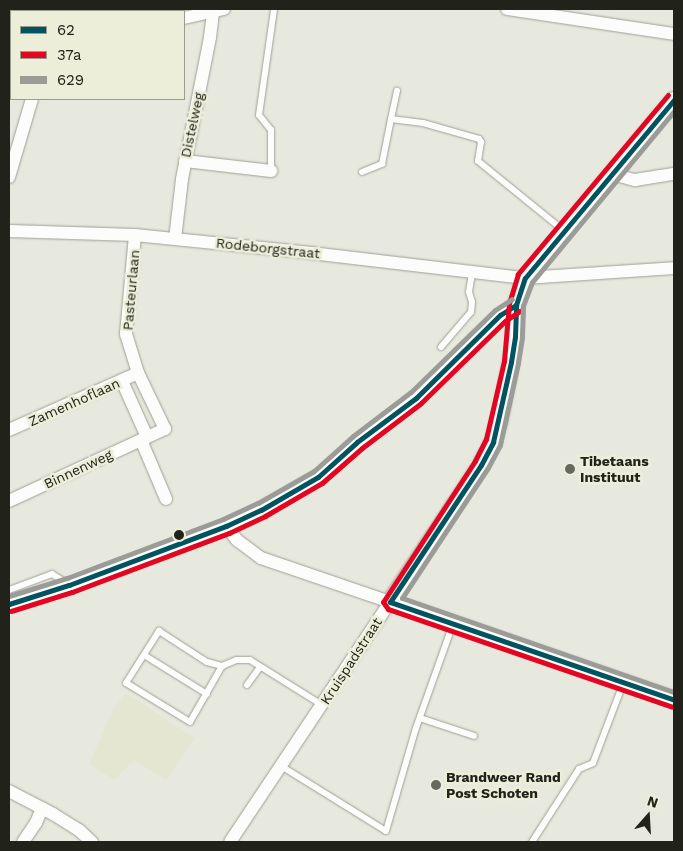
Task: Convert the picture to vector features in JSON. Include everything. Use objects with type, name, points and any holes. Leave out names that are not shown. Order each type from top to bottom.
[{"type":"street","points":[[507,9],[674,34]]},
{"type":"street","points":[[185,18],[219,10]]},
{"type":"street","name":"Distelweg","points":[[175,239],[185,161],[210,37],[219,10]]},
{"type":"street","points":[[9,177],[32,100]]},
{"type":"street","name":"Kruispadstraat","points":[[230,842],[481,465],[493,442],[500,422],[516,337],[516,305],[526,278],[674,100]]},
{"type":"street","points":[[185,161],[271,171]]},
{"type":"street","points":[[612,174],[635,180],[674,174]]},
{"type":"street","name":"Rodeborgstraat","points":[[9,232],[135,235],[341,256],[526,278],[674,268]]},
{"type":"street","name":"Pasteurlaan","points":[[135,235],[126,334],[138,373],[165,429],[144,438]]},
{"type":"street","points":[[9,604],[69,585],[226,526],[261,510],[318,478],[357,442],[416,398],[500,315],[516,305]]},
{"type":"street","name":"Zamenhoflaan","points":[[9,430],[138,373]]},
{"type":"street","points":[[122,381],[166,499]]},
{"type":"street","name":"Binnenweg","points":[[9,502],[144,438]]},
{"type":"street","points":[[226,526],[237,540],[261,558],[674,700]]},
{"type":"street","points":[[9,791],[79,830],[92,842]]},
{"type":"street","points":[[23,842],[36,823],[42,808]]},
{"type":"lane","points":[[271,171],[272,130],[259,115],[274,9]]},
{"type":"lane","points":[[362,172],[382,164],[396,91]]},
{"type":"lane","points":[[391,119],[423,123],[479,139],[481,142],[478,161],[565,232]]},
{"type":"lane","points":[[441,347],[471,312],[472,302],[469,292],[472,273]]},
{"type":"lane","points":[[9,590],[52,574],[69,585]]},
{"type":"lane","points":[[281,766],[386,831],[420,718],[453,624]]},
{"type":"lane","points":[[222,666],[207,662],[159,631],[126,683],[190,722],[222,666],[244,659],[322,705]]},
{"type":"lane","points":[[144,655],[206,694]]},
{"type":"lane","points":[[247,685],[260,668]]},
{"type":"lane","points":[[532,842],[579,769],[593,763],[623,683]]},
{"type":"lane","points":[[420,718],[474,736]]},
{"type":"shaded area","points":[[126,693],[195,738],[166,780],[134,760],[114,780],[89,764],[114,707]]},
{"type":"transit line","name":"37a","points":[[668,95],[518,274],[509,303],[504,361],[486,439],[475,461],[383,602],[388,609],[672,707]]},
{"type":"transit line","name":"62","points":[[390,602],[481,465],[493,442],[511,362],[515,337],[516,305],[525,278],[674,100]]},
{"type":"transit line","name":"629","points":[[674,111],[532,282],[523,306],[522,337],[518,363],[500,445],[487,469],[402,598],[674,692]]},
{"type":"transit line","name":"629","points":[[9,596],[67,578],[223,519],[258,503],[314,471],[353,436],[411,392],[495,310],[512,299]]},
{"type":"transit line","name":"62","points":[[9,604],[69,585],[226,526],[261,510],[318,477],[357,442],[416,398],[500,315],[516,305]]},
{"type":"transit line","name":"37a","points":[[11,611],[72,592],[229,533],[265,516],[322,483],[362,448],[421,403],[505,321],[520,311]]},
{"type":"transit line","name":"62","points":[[390,602],[674,700]]},
{"type":"place","name":"Tibetaans Instituut","points":[[570,469]]},
{"type":"place","name":"Brandweer Rand Post Schoten","points":[[436,785]]}]
